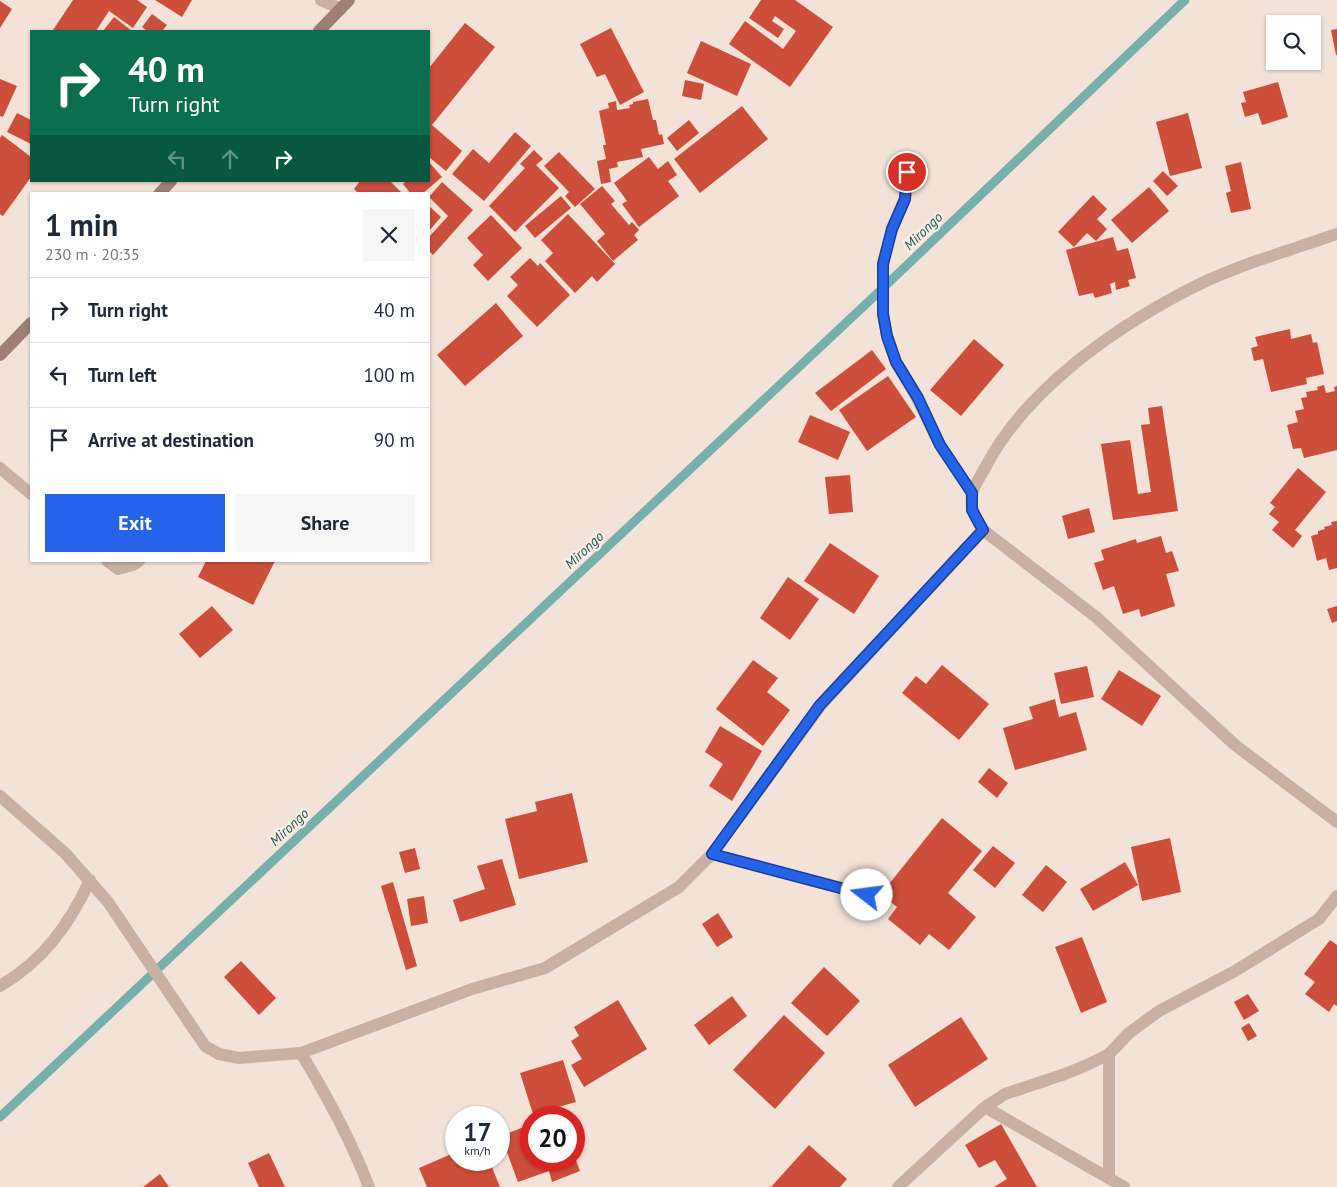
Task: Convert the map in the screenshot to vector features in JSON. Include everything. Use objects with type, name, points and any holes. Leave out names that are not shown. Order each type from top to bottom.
[{"type":"main road","points":[[320,30],[345,4]]},
{"type":"main road","points":[[161,192],[170,182]]},
{"type":"main road","points":[[0,355],[30,324]]},
{"type":"street","points":[[321,0],[345,4]]},
{"type":"street","points":[[907,172],[905,199],[892,229],[883,264],[883,314],[887,336],[896,362],[918,398],[940,445],[972,493]]},
{"type":"street","points":[[1337,234],[1232,270],[1185,292],[1133,322],[1079,360],[1028,406],[993,451],[972,493],[972,510],[983,530],[1096,617],[1235,745],[1337,822]]},
{"type":"street","points":[[0,468],[30,493]]},
{"type":"street","points":[[0,796],[65,853],[90,880],[108,902],[205,1046],[219,1054],[239,1058],[301,1053],[472,989],[545,968],[679,887],[712,854],[820,705],[983,530]]},
{"type":"street","points":[[108,562],[118,569],[138,562]]},
{"type":"street","points":[[712,854],[867,895]]},
{"type":"street","points":[[0,986],[15,977],[46,950],[75,911],[90,880]]},
{"type":"street","points":[[898,1187],[985,1107],[1005,1094],[1064,1074],[1109,1054],[1129,1033],[1159,1011],[1236,971],[1319,920],[1337,896]]},
{"type":"street","points":[[301,1053],[330,1100],[358,1158],[369,1187]]},
{"type":"street","points":[[1109,1054],[1109,1178]]},
{"type":"street","points":[[985,1107],[1124,1187]]},
{"type":"building","points":[[73,0],[137,0],[147,7],[133,28],[109,11],[97,30],[53,30]]},
{"type":"building","points":[[155,0],[192,0],[182,17]]},
{"type":"building","points":[[761,0],[795,0],[833,27],[790,87],[729,44],[745,21],[783,49],[796,31],[775,16],[772,21],[784,29],[778,38],[749,18]]},
{"type":"building","points":[[0,1],[12,9],[0,28]]},
{"type":"building","points":[[152,14],[167,25],[163,30],[146,30],[142,27]]},
{"type":"building","points":[[114,17],[131,30],[104,30]]},
{"type":"building","points":[[465,23],[495,47],[432,125],[462,151],[446,171],[430,158],[430,67]]},
{"type":"building","points":[[611,28],[644,92],[620,105],[605,74],[597,77],[580,44]]},
{"type":"building","points":[[1337,29],[1337,55],[1336,55],[1331,30]]},
{"type":"building","points":[[701,41],[751,64],[737,96],[687,73]]},
{"type":"building","points":[[0,79],[17,86],[3,117],[0,116]]},
{"type":"building","points":[[685,80],[704,84],[701,100],[682,96]]},
{"type":"building","points":[[1278,82],[1288,117],[1262,125],[1258,113],[1245,117],[1241,103],[1246,102],[1243,92]]},
{"type":"building","points":[[648,99],[653,120],[656,120],[659,135],[662,134],[664,144],[641,149],[643,157],[617,162],[618,167],[609,169],[611,182],[601,184],[597,161],[606,159],[603,145],[606,145],[599,111],[609,108],[608,103],[616,101],[617,110],[630,108],[629,105],[633,104],[633,102]]},
{"type":"building","points":[[742,106],[768,139],[700,193],[674,159]]},
{"type":"building","points":[[17,113],[30,120],[30,144],[7,132]]},
{"type":"building","points":[[1188,113],[1202,168],[1170,176],[1156,122]]},
{"type":"building","points":[[689,120],[699,133],[677,151],[667,138]]},
{"type":"building","points":[[515,132],[531,146],[484,201],[452,174],[473,149],[489,163]]},
{"type":"building","points":[[2,135],[30,156],[30,178],[3,216],[0,214],[0,138]]},
{"type":"building","points":[[534,150],[543,159],[536,165],[559,188],[515,232],[489,206],[525,168],[520,164]]},
{"type":"building","points":[[559,152],[595,189],[575,207],[565,196],[569,192],[544,166]]},
{"type":"building","points":[[649,157],[658,169],[668,161],[677,175],[668,181],[679,196],[639,227],[622,204],[627,201],[614,183]]},
{"type":"building","points":[[1241,162],[1251,209],[1231,213],[1226,193],[1231,191],[1225,166]]},
{"type":"building","points":[[430,163],[442,177],[424,192],[409,192],[403,184],[405,182],[430,182]]},
{"type":"building","points":[[1163,171],[1178,186],[1167,196],[1153,181]]},
{"type":"building","points":[[359,182],[391,182],[401,192],[357,192],[354,189]]},
{"type":"building","points":[[442,182],[473,210],[433,255],[430,252],[430,236],[448,216],[430,196]]},
{"type":"building","points":[[602,186],[615,201],[611,204],[629,225],[632,222],[639,230],[634,235],[638,240],[613,261],[597,241],[605,234],[580,204]]},
{"type":"building","points":[[1149,187],[1169,211],[1132,243],[1111,220]]},
{"type":"building","points":[[1093,195],[1107,209],[1097,219],[1107,229],[1096,241],[1087,233],[1074,247],[1058,232]]},
{"type":"building","points":[[561,196],[571,208],[535,238],[525,226]]},
{"type":"building","points":[[430,207],[441,217],[430,230]]},
{"type":"building","points":[[568,214],[615,264],[597,282],[592,276],[575,293],[545,261],[553,253],[541,240]]},
{"type":"building","points":[[491,215],[522,248],[488,281],[473,265],[483,255],[467,238]]},
{"type":"building","points":[[1113,237],[1117,251],[1128,248],[1136,278],[1128,280],[1130,286],[1116,290],[1115,282],[1110,284],[1112,293],[1095,298],[1093,293],[1079,296],[1066,250]]},
{"type":"building","points":[[530,258],[538,266],[540,263],[570,295],[537,327],[507,296],[518,285],[510,277]]},
{"type":"building","points":[[496,303],[523,336],[465,386],[437,355]]},
{"type":"building","points":[[1290,329],[1291,339],[1311,334],[1313,343],[1317,342],[1324,374],[1306,378],[1307,384],[1271,392],[1263,359],[1254,361],[1251,348],[1258,346],[1255,337]]},
{"type":"building","points":[[974,339],[1004,365],[961,416],[930,390]]},
{"type":"building","points":[[872,350],[886,369],[831,411],[815,393]]},
{"type":"building","points":[[888,376],[916,417],[867,451],[839,410]]},
{"type":"building","points":[[1324,385],[1326,393],[1335,391],[1334,387],[1337,386],[1337,450],[1304,458],[1301,448],[1293,449],[1287,425],[1298,422],[1295,411],[1304,409],[1301,398],[1307,397],[1306,392],[1318,390],[1317,387]]},
{"type":"building","points":[[1162,406],[1178,511],[1113,520],[1101,444],[1130,440],[1138,494],[1151,492],[1141,425],[1150,424],[1148,408]]},
{"type":"building","points":[[810,415],[850,432],[838,460],[798,442]]},
{"type":"building","points":[[1298,468],[1326,492],[1295,530],[1302,536],[1293,548],[1272,530],[1279,522],[1269,514],[1275,507],[1270,503]]},
{"type":"building","points":[[850,475],[853,512],[829,514],[825,477]]},
{"type":"building","points":[[1089,508],[1095,532],[1068,539],[1062,516]]},
{"type":"building","points":[[1337,521],[1337,568],[1329,570],[1326,558],[1317,561],[1311,536],[1318,534],[1318,531],[1325,529],[1324,527],[1332,525],[1331,522]]},
{"type":"building","points":[[1161,536],[1166,553],[1172,551],[1179,571],[1166,574],[1175,606],[1141,617],[1139,609],[1123,614],[1114,586],[1103,590],[1094,563],[1104,560],[1101,550],[1136,539],[1137,543]]},
{"type":"building","points":[[830,543],[879,576],[854,614],[804,581]]},
{"type":"building","points":[[206,562],[274,562],[253,605],[198,577]]},
{"type":"building","points":[[788,577],[819,599],[790,640],[760,618]]},
{"type":"building","points":[[212,606],[233,630],[200,658],[179,634]]},
{"type":"building","points":[[1337,606],[1337,621],[1332,623],[1327,609]]},
{"type":"building","points":[[753,660],[778,678],[767,692],[790,710],[763,746],[716,709]]},
{"type":"building","points":[[942,665],[989,704],[959,740],[902,693],[916,676],[926,684]]},
{"type":"building","points":[[1087,666],[1094,697],[1061,704],[1054,673]]},
{"type":"building","points":[[1119,670],[1161,696],[1142,726],[1101,699]]},
{"type":"building","points":[[1055,699],[1059,717],[1076,712],[1087,750],[1015,770],[1003,728],[1033,719],[1029,707]]},
{"type":"building","points":[[720,726],[762,751],[732,801],[709,786],[723,764],[705,752]]},
{"type":"building","points":[[989,768],[1008,783],[997,798],[978,782]]},
{"type":"building","points":[[572,793],[588,862],[519,879],[505,819],[537,811],[535,802]]},
{"type":"building","points":[[942,818],[982,851],[948,893],[976,917],[949,950],[929,934],[920,945],[888,919],[897,907],[881,894]]},
{"type":"building","points":[[1170,838],[1181,892],[1142,901],[1131,847]]},
{"type":"building","points":[[993,846],[1015,863],[995,888],[973,870]]},
{"type":"building","points":[[415,848],[420,869],[405,873],[399,852]]},
{"type":"building","points":[[502,859],[516,905],[460,922],[453,900],[485,889],[477,866]]},
{"type":"building","points":[[1125,862],[1138,885],[1093,911],[1080,889]]},
{"type":"building","points":[[1046,865],[1067,882],[1043,912],[1022,895]]},
{"type":"building","points":[[393,882],[417,966],[406,970],[381,886]]},
{"type":"building","points":[[424,896],[428,923],[411,926],[407,899]]},
{"type":"building","points":[[718,913],[733,937],[717,947],[702,924]]},
{"type":"building","points":[[1082,937],[1107,1002],[1081,1013],[1055,947]]},
{"type":"building","points":[[1330,940],[1337,945],[1337,1006],[1334,1004],[1329,1012],[1305,994],[1315,982],[1304,974]]},
{"type":"building","points":[[241,961],[276,998],[259,1015],[224,977]]},
{"type":"building","points":[[824,967],[860,1001],[827,1036],[791,1003]]},
{"type":"building","points":[[1248,994],[1259,1011],[1244,1020],[1234,1002]]},
{"type":"building","points":[[732,996],[747,1016],[709,1045],[694,1025]]},
{"type":"building","points":[[618,1000],[647,1049],[584,1087],[571,1065],[582,1059],[571,1041],[579,1036],[574,1027]]},
{"type":"building","points":[[784,1015],[825,1053],[775,1109],[733,1070]]},
{"type":"building","points":[[961,1017],[988,1059],[915,1107],[888,1065]]},
{"type":"building","points":[[1249,1023],[1257,1036],[1248,1041],[1241,1028]]},
{"type":"building","points":[[563,1060],[576,1102],[562,1106],[530,1106],[520,1073]]},
{"type":"building","points":[[1001,1124],[1037,1187],[994,1187],[1007,1179],[995,1160],[979,1168],[965,1145]]},
{"type":"building","points":[[520,1128],[520,1171],[549,1171],[518,1182],[510,1160],[510,1132]]},
{"type":"building","points":[[809,1145],[847,1179],[840,1187],[771,1187]]},
{"type":"building","points":[[269,1153],[285,1187],[259,1187],[248,1163]]},
{"type":"building","points":[[445,1157],[445,1171],[493,1171],[500,1187],[427,1187],[419,1168]]},
{"type":"building","points":[[549,1171],[580,1171],[552,1182]]},
{"type":"building","points":[[160,1174],[169,1187],[143,1187]]},
{"type":"waterway","name":"Mirongo","points":[[0,1117],[883,288],[1185,0]]},
{"type":"route","points":[[867,895],[712,854],[820,705],[983,530],[972,510],[972,493],[940,445],[918,398],[896,362],[887,336],[883,314],[883,264],[892,229],[905,199],[907,172]]}]
